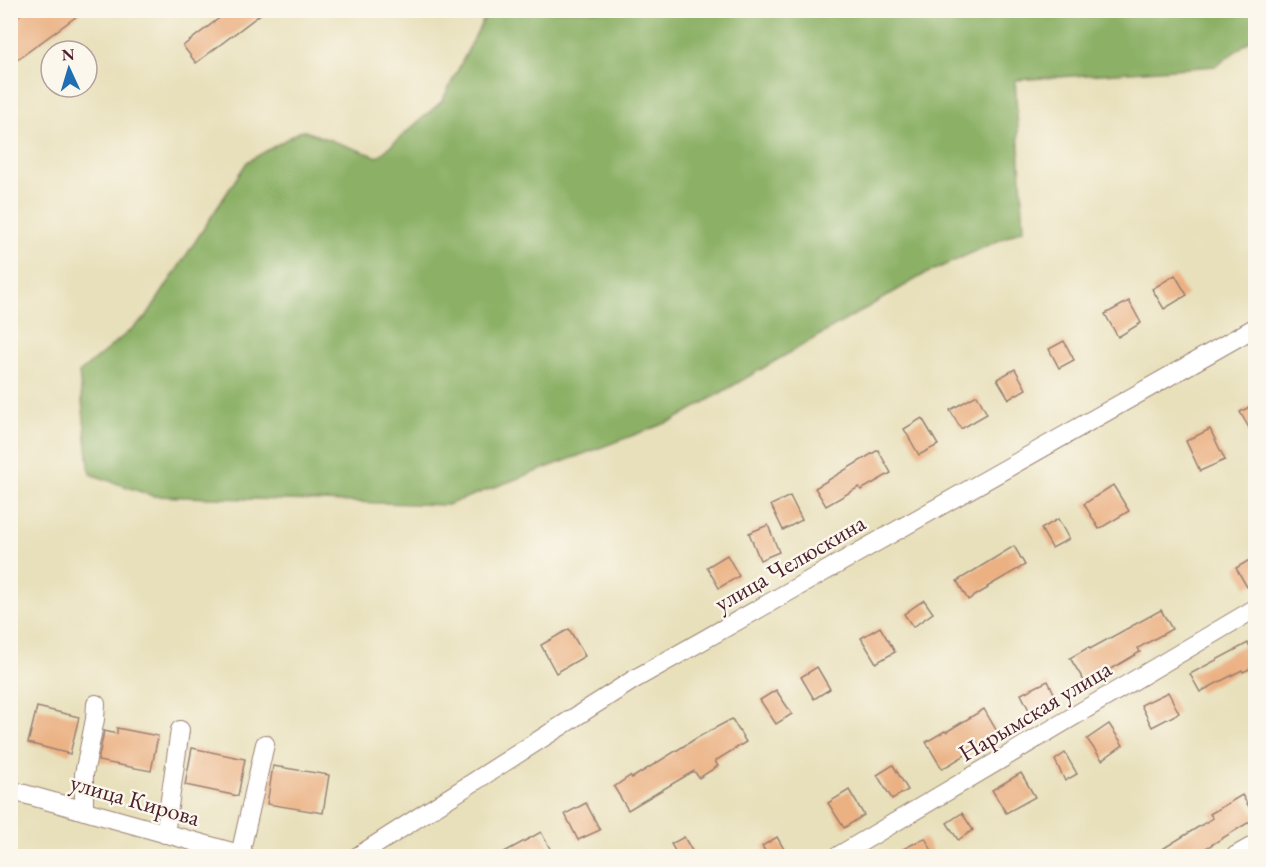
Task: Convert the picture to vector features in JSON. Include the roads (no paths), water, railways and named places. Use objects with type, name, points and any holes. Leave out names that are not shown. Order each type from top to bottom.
[{"type":"street","name":"улица Челюскина","points":[[358,856],[633,680],[1256,327]]},
{"type":"street","name":"Нарымская улица","points":[[838,856],[1256,608]]},
{"type":"street","points":[[84,811],[84,774],[96,704]]},
{"type":"street","points":[[165,834],[180,730]]},
{"type":"street","points":[[243,856],[265,744]]},
{"type":"street","name":"улица Кирова","points":[[10,790],[243,856]]},
{"type":"street","points":[[1235,856],[1256,844]]}]
